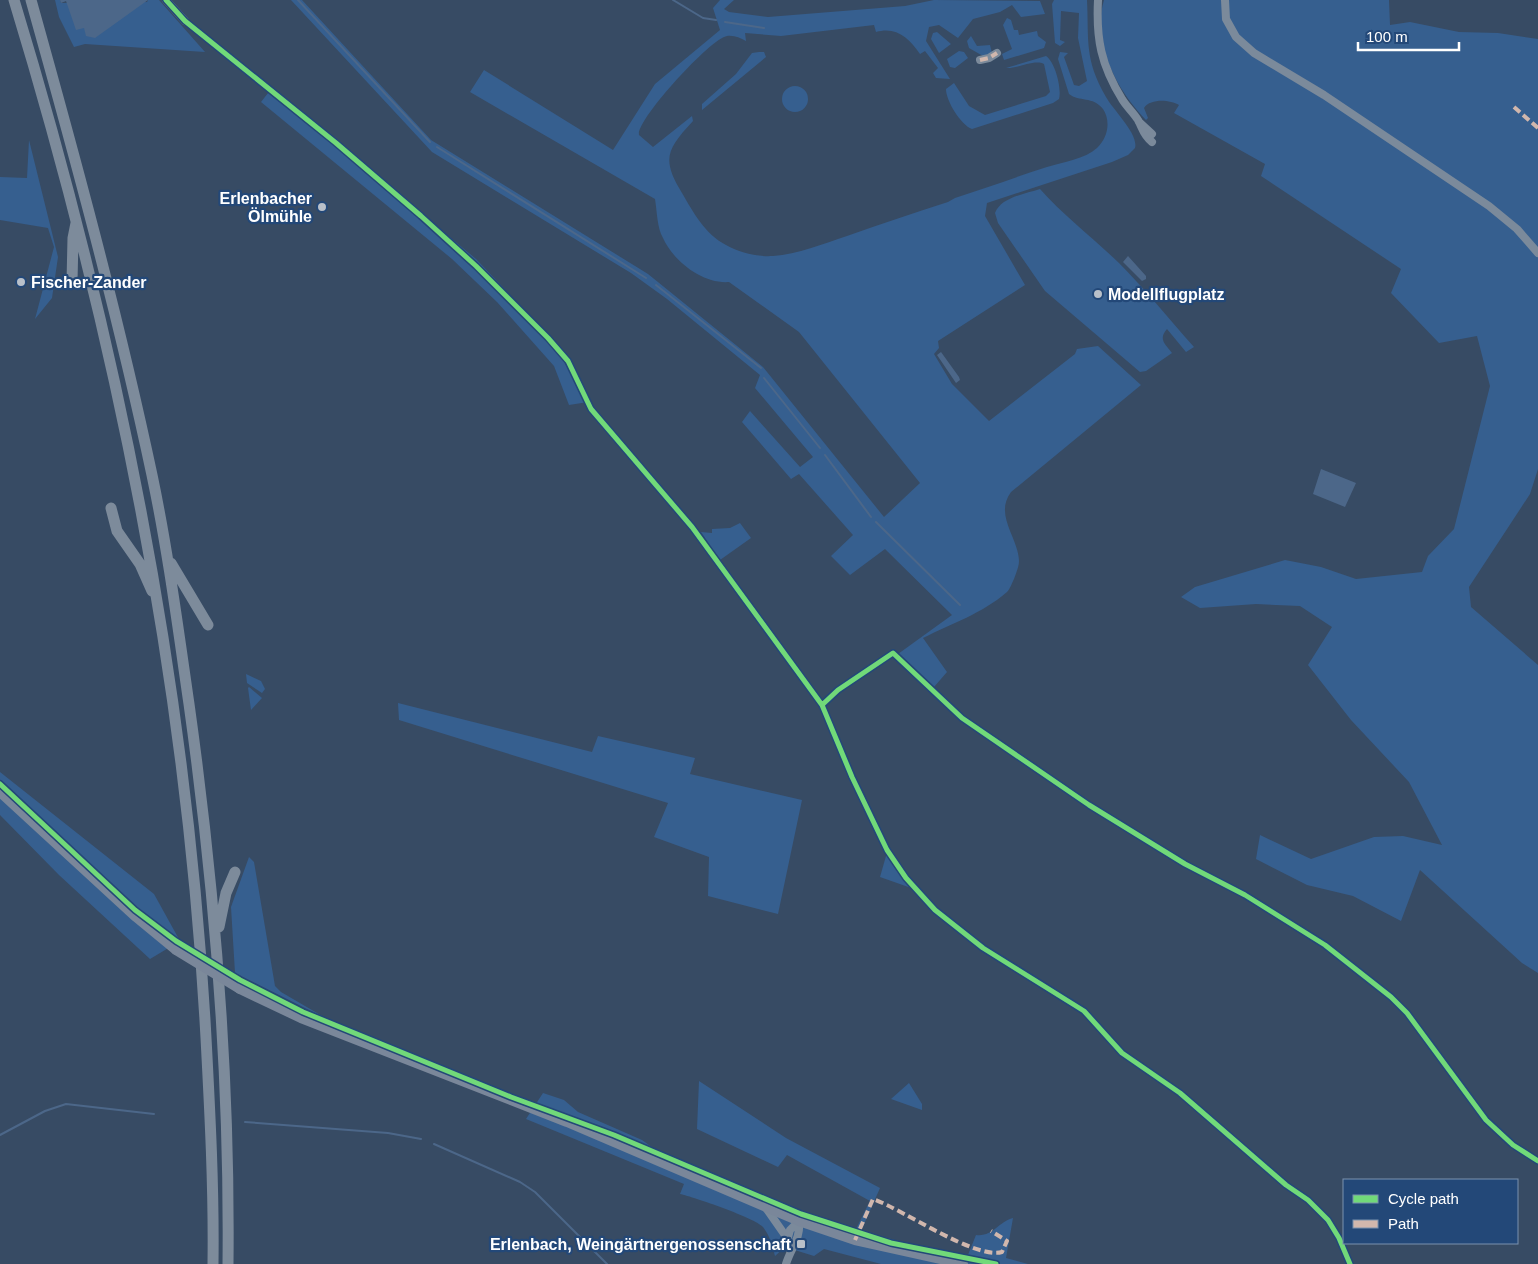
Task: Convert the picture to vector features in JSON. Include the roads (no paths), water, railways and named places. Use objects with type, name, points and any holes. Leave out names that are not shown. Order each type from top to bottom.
[{"type":"highway","points":[[14,0],[77,222],[118,390],[159,609],[191,840],[200,942],[211,1136],[213,1264]]},
{"type":"highway","points":[[30,0],[85,191],[116,311],[152,478],[166,554],[198,764],[216,941],[227,1169],[228,1264]]},
{"type":"highway","points":[[72,282],[73,238],[77,222]]},
{"type":"highway","points":[[111,508],[117,530],[140,564],[159,609]]},
{"type":"highway","points":[[166,554],[208,626]]},
{"type":"highway","points":[[216,941],[224,901],[235,872]]},
{"type":"main road","points":[[0,792],[136,918],[176,950],[240,989],[301,1018],[567,1122],[800,1221],[854,1240],[963,1264]]},
{"type":"street","points":[[166,0],[185,21]]},
{"type":"street","points":[[1098,0],[1096,29],[1101,55],[1122,100],[1152,138]]},
{"type":"street","points":[[1224,0],[1226,19],[1236,37],[1254,53],[1324,95],[1489,206],[1517,229],[1538,253]]},
{"type":"street","points":[[980,60],[989,58],[997,53]]},
{"type":"street","points":[[766,1208],[787,1238],[791,1250]]},
{"type":"street","points":[[787,1238],[792,1227],[800,1221]]},
{"type":"street","points":[[786,1264],[791,1250],[799,1238],[800,1221]]},
{"type":"waterway","points":[[298,0],[430,142]]},
{"type":"waterway","points":[[673,0],[703,18],[716,20]]},
{"type":"waterway","points":[[725,22],[764,28]]},
{"type":"waterway","points":[[437,147],[646,278]]},
{"type":"waterway","points":[[656,285],[761,368]]},
{"type":"waterway","points":[[764,378],[820,448]]},
{"type":"waterway","points":[[825,455],[871,517]]},
{"type":"waterway","points":[[876,522],[960,605]]},
{"type":"waterway","points":[[0,1135],[45,1111],[66,1104],[154,1114]]},
{"type":"waterway","points":[[245,1122],[388,1133],[421,1139]]},
{"type":"waterway","points":[[434,1144],[520,1182],[535,1192],[607,1264]]},
{"type":"place","name":"Erlenbacher Ölmühle","points":[[322,207]]},
{"type":"place","name":"Fischer-Zander","points":[[21,282]]},
{"type":"place","name":"Modellflugplatz","points":[[1098,294]]},
{"type":"place","name":"Erlenbach, Weingärtnergenossenschaft","points":[[801,1244]]}]
